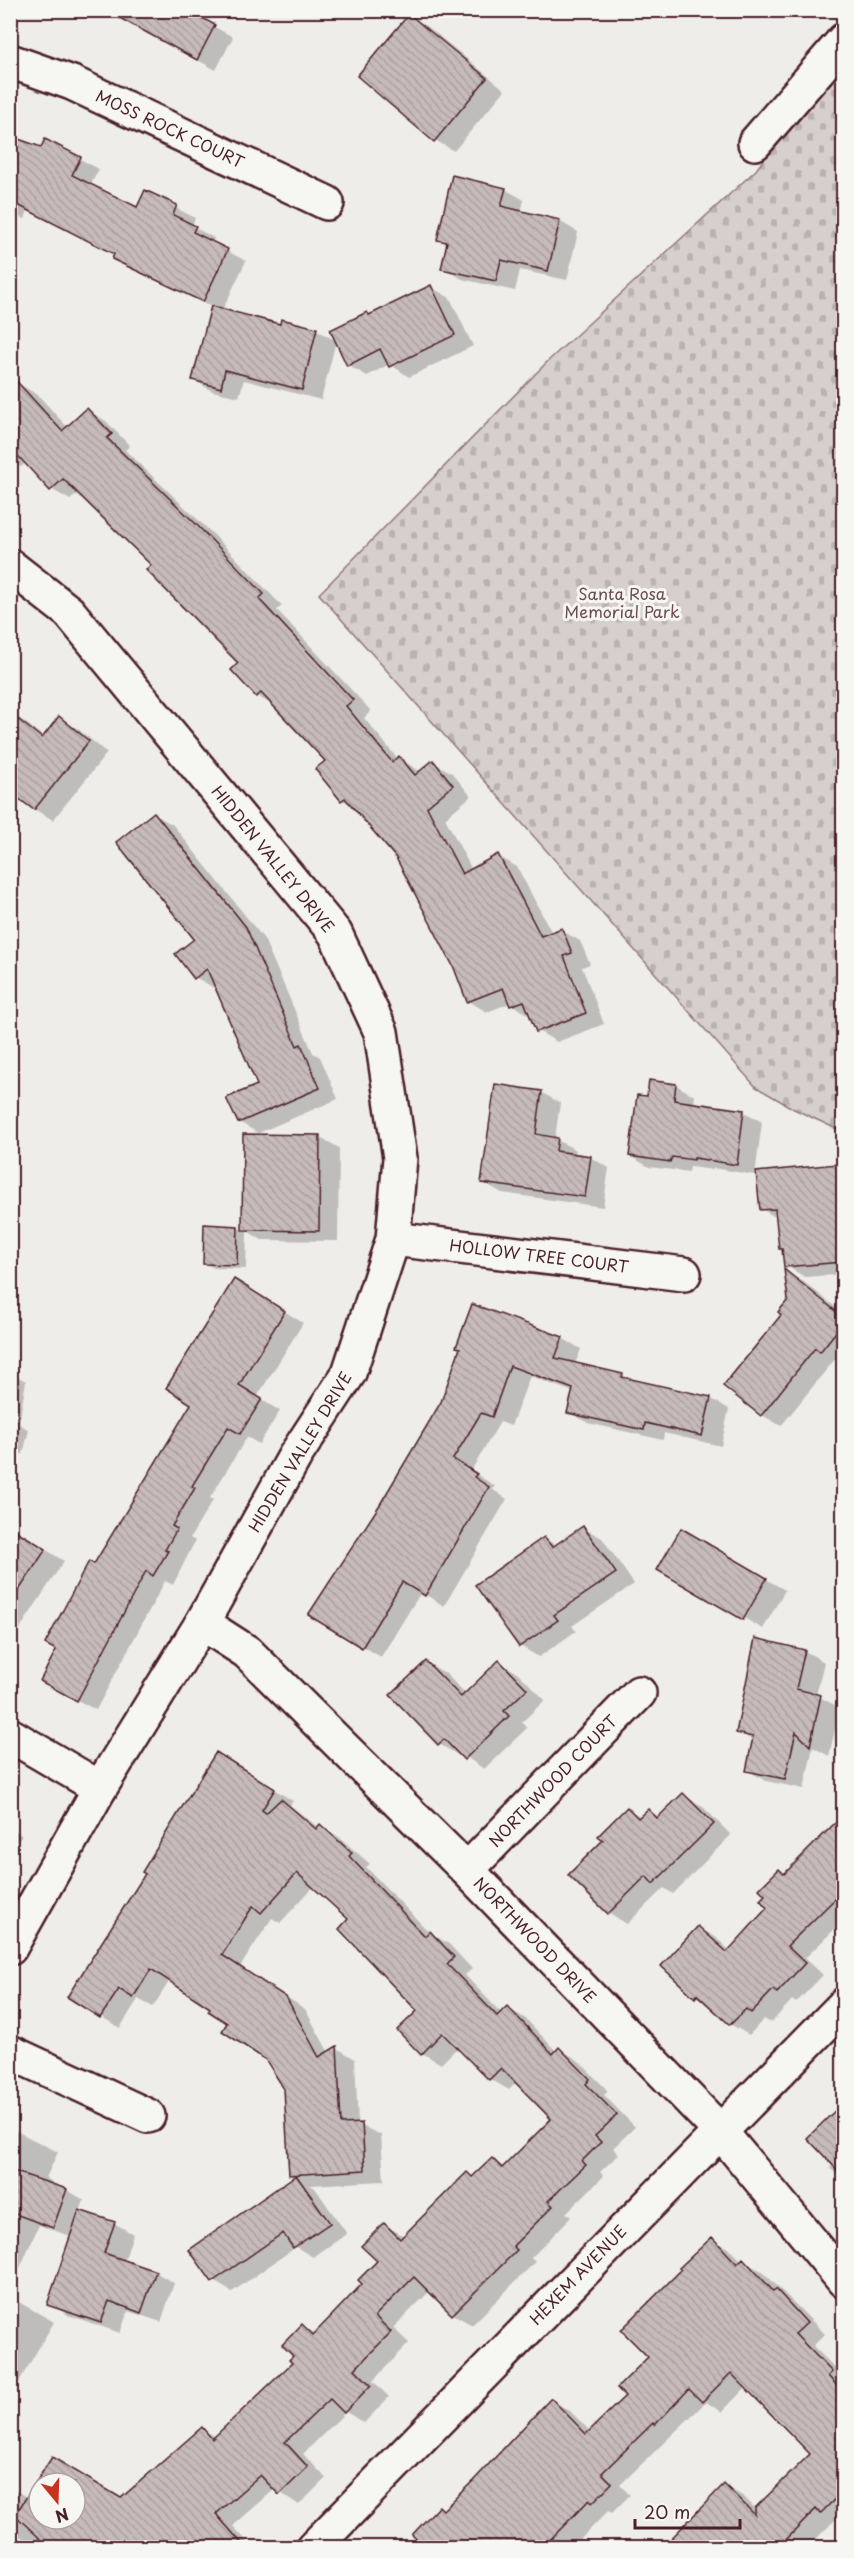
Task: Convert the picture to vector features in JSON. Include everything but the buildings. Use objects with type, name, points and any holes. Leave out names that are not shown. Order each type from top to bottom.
[{"type":"street","points":[[755,143],[843,40]]},
{"type":"street","name":"MOSS ROCK COURT","points":[[10,61],[72,83],[327,203]]},
{"type":"street","name":"HIDDEN VALLEY DRIVE","points":[[10,566],[69,612],[335,933],[381,1032],[400,1158],[393,1239],[349,1373],[295,1456],[202,1623],[100,1788],[10,1948]]},
{"type":"street","name":"HOLLOW TREE COURT","points":[[393,1239],[684,1274]]},
{"type":"street","name":"NORTHWOOD DRIVE","points":[[202,1623],[247,1652],[467,1870],[719,2130],[843,2281]]},
{"type":"street","name":"NORTHWOOD COURT","points":[[467,1870],[639,1693]]},
{"type":"street","points":[[10,1735],[100,1788]]},
{"type":"street","name":"HEXEM AVENUE","points":[[313,2547],[843,2005]]},
{"type":"street","points":[[10,2052],[148,2116]]},
{"type":"green space","name":"Santa Rosa Memorial Park","points":[[843,63],[843,1132],[794,1109],[756,1087],[319,594],[549,360],[756,170],[792,121]]}]
